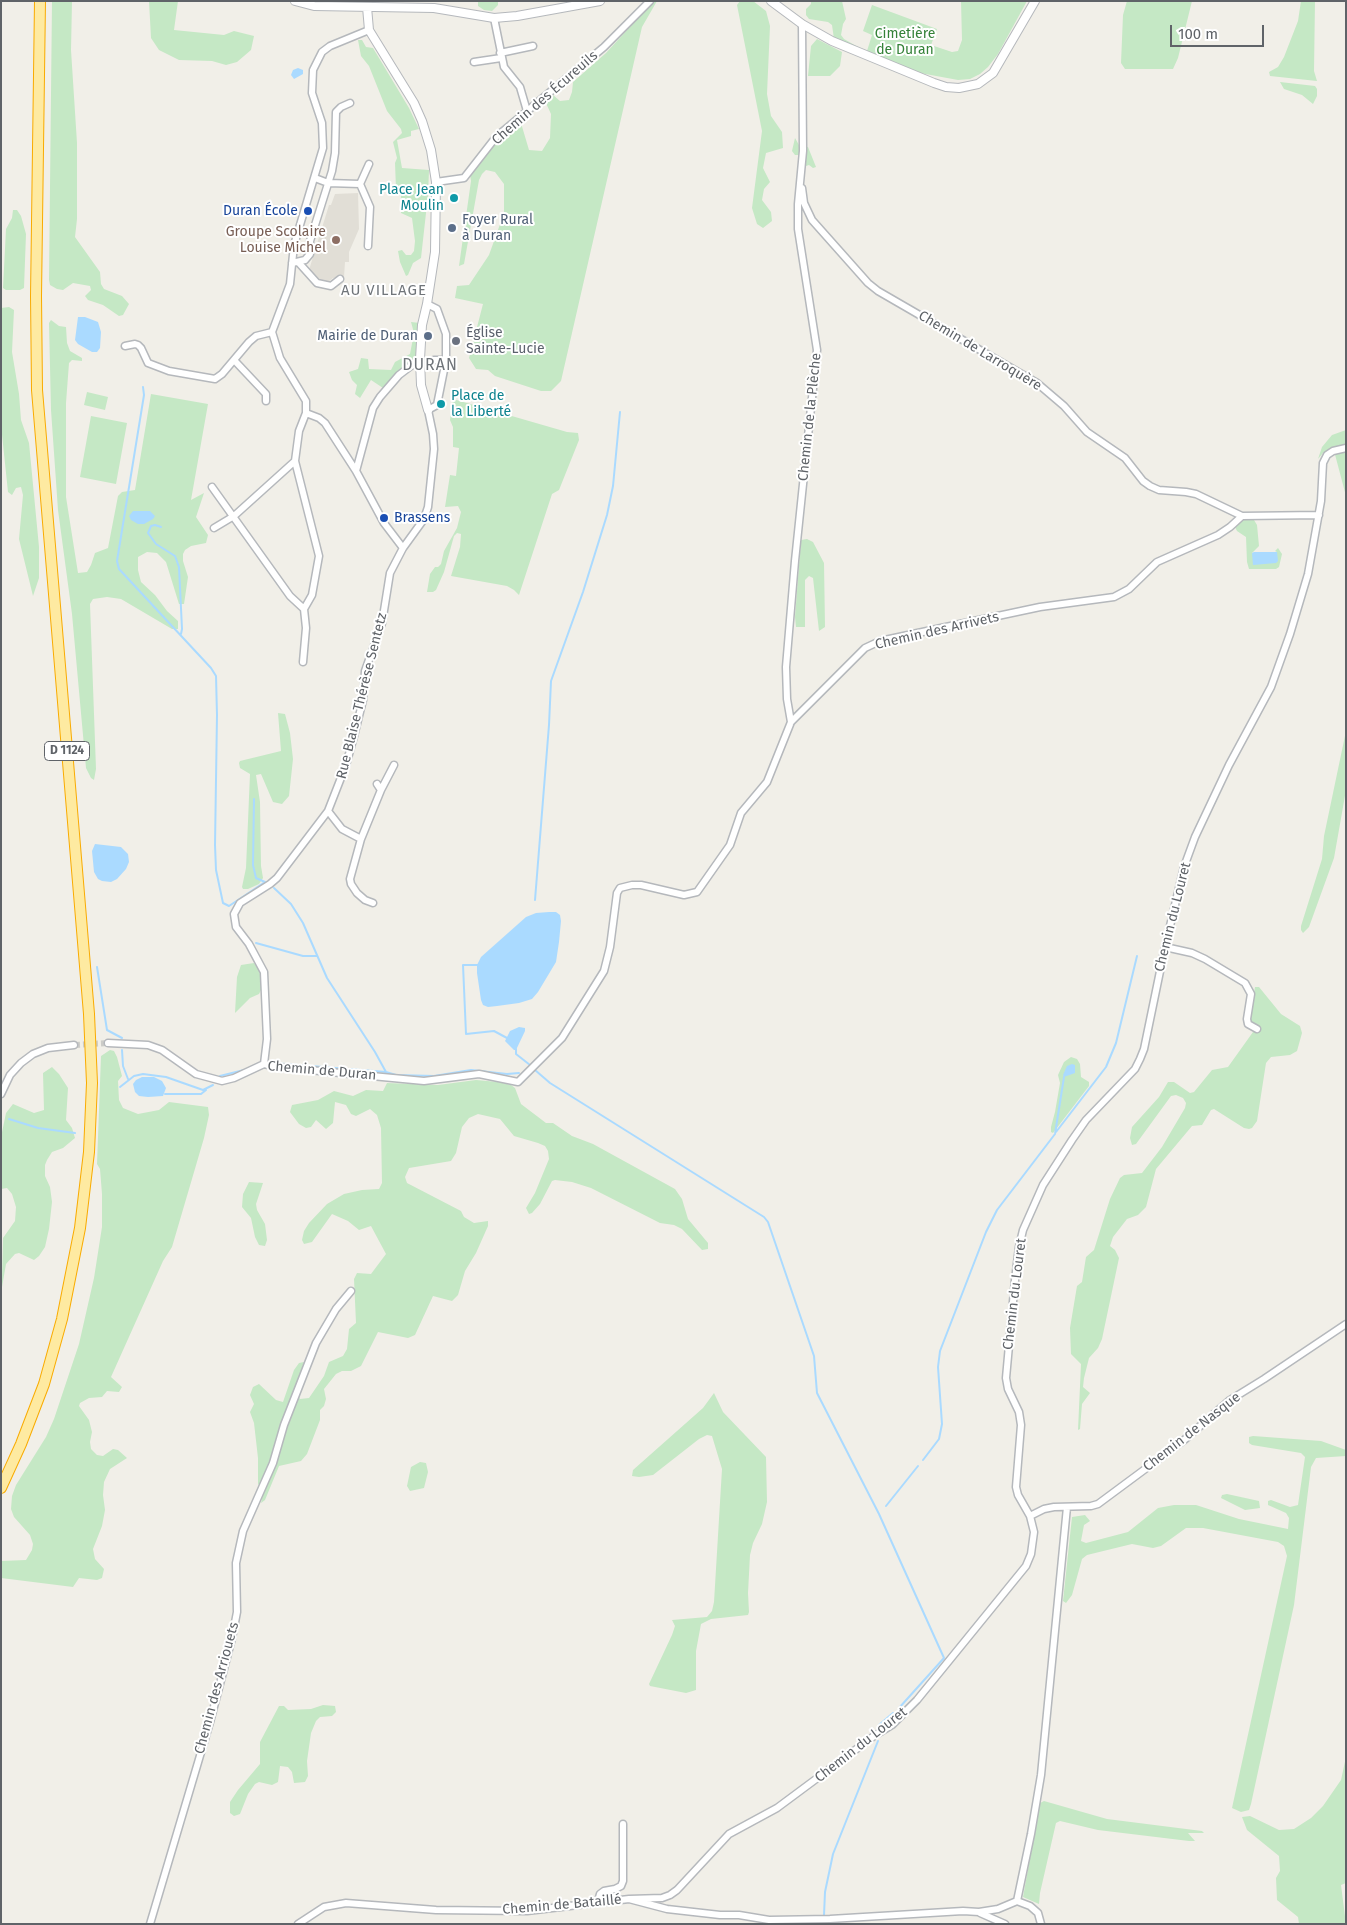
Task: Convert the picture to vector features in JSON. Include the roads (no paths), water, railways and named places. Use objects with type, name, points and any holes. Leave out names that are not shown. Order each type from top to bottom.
[{"type":"highway","name":"D 1124","points":[[1,1488],[21,1444],[44,1384],[62,1320],[80,1228],[89,1152],[92,1083],[89,1004],[37,390],[36,296],[40,1]]},
{"type":"street","points":[[295,1],[314,6],[354,4],[367,7],[434,8],[494,18],[517,16],[600,1]]},
{"type":"street","name":"Chemin des Écureuils","points":[[436,182],[464,178],[496,137],[604,48],[650,1]]},
{"type":"street","points":[[771,1],[802,24],[832,41],[934,83],[946,87],[965,88],[978,84],[993,73],[1034,1]]},
{"type":"street","points":[[367,7],[369,30],[414,103],[422,121],[431,150],[436,182],[437,235],[422,325],[420,359],[421,385],[428,410],[437,405],[446,360],[446,334],[442,318],[435,307],[427,304]]},
{"type":"street","points":[[494,18],[501,55],[508,72],[520,87],[527,111]]},
{"type":"street","name":"Chemin de la Plèche","points":[[791,722],[787,699],[786,667],[817,350],[799,247],[798,213],[803,151],[802,24]]},
{"type":"street","points":[[303,662],[306,628],[304,609],[312,595],[319,556],[295,461],[299,431],[306,413],[306,401],[280,358],[272,332],[290,284],[295,263],[294,245],[323,148],[324,135],[322,123],[312,92],[313,70],[319,56],[330,46],[369,30]]},
{"type":"street","points":[[474,62],[534,46]]},
{"type":"street","points":[[295,263],[305,260],[310,254],[310,241],[335,153],[336,112],[341,107],[350,103]]},
{"type":"street","points":[[368,246],[370,207],[360,184],[369,164]]},
{"type":"street","points":[[315,178],[328,183],[360,184]]},
{"type":"street","name":"Chemin de Larroquère","points":[[800,179],[804,203],[812,220],[868,283],[1038,383],[1064,406],[1088,432],[1125,458],[1143,481],[1150,486],[1159,490],[1196,494],[1242,516]]},
{"type":"street","points":[[295,263],[317,283],[331,286],[340,279]]},
{"type":"street","points":[[125,346],[138,345],[148,363],[169,370],[217,378],[253,338],[272,332]]},
{"type":"street","points":[[356,471],[373,408],[399,375],[420,359]]},
{"type":"street","points":[[234,360],[266,394],[266,402]]},
{"type":"street","points":[[434,360],[446,360]]},
{"type":"street","name":"Rue Blaise Thérèse Sentetz","points":[[264,1064],[267,1039],[264,972],[250,944],[236,927],[234,914],[240,903],[276,878],[304,845],[328,811],[346,765],[363,700],[365,671],[382,623],[390,573],[403,548],[424,519],[430,498],[434,449],[428,410]]},
{"type":"street","points":[[306,413],[319,418],[325,423],[356,471],[384,522],[403,548]]},
{"type":"street","name":"Chemin du Louret","points":[[629,1899],[662,1898],[670,1895],[677,1890],[729,1834],[777,1808],[874,1736],[892,1725],[917,1700],[1026,1566],[1033,1543],[1034,1532],[1030,1516],[1018,1495],[1016,1487],[1021,1425],[1019,1412],[1008,1389],[1006,1378],[1019,1247],[1023,1230],[1043,1185],[1057,1162],[1086,1120],[1135,1069],[1140,1059],[1144,1049],[1184,867],[1195,837],[1244,733],[1271,687],[1290,634],[1308,574],[1319,515],[1323,463],[1327,455],[1333,451],[1346,448]]},
{"type":"street","points":[[214,528],[234,516],[295,461]]},
{"type":"street","points":[[212,487],[290,596],[304,609]]},
{"type":"street","points":[[1242,516],[1319,515]]},
{"type":"street","name":"Chemin des Arrivets","points":[[518,1082],[562,1038],[604,971],[610,947],[616,893],[620,888],[632,885],[684,895],[697,892],[730,845],[740,813],[767,782],[791,722],[866,648],[872,644],[1040,608],[1114,597],[1129,589],[1157,562],[1218,535],[1242,516]]},
{"type":"street","points":[[373,903],[357,893],[350,879],[361,839],[379,787],[394,765]]},
{"type":"street","points":[[328,811],[342,829],[361,839]]},
{"type":"street","points":[[1165,947],[1205,959],[1245,984],[1251,994],[1248,1024],[1257,1029]]},
{"type":"street","name":"Chemin de Duran","points":[[108,1043],[148,1045],[162,1050],[196,1074],[222,1081],[234,1078],[264,1064],[278,1067],[424,1081],[479,1074],[518,1082]]},
{"type":"street","points":[[1,1094],[10,1076],[21,1063],[33,1054],[48,1048],[74,1046]]},
{"type":"street","name":"Chemin des Arriouets","points":[[150,1924],[210,1722],[232,1638],[237,1612],[236,1563],[243,1531],[273,1463],[284,1425],[316,1343],[336,1309],[351,1291]]},
{"type":"street","name":"Chemin de Nasque","points":[[1030,1516],[1044,1509],[1091,1506],[1115,1493],[1183,1441],[1230,1400],[1346,1324]]},
{"type":"street","points":[[1041,1924],[1038,1913],[1030,1906],[1017,1901],[1041,1774],[1067,1507]]},
{"type":"street","points":[[598,1901],[600,1894],[621,1886],[623,1882],[623,1824]]},
{"type":"street","name":"Chemin de Bataillé","points":[[298,1924],[316,1910],[334,1904],[346,1903],[436,1910],[527,1910],[629,1899],[667,1908],[769,1920],[830,1919],[963,1911],[979,1912],[998,1909],[1017,1901]]},
{"type":"street","name":"Chemin de Bataillé","points":[[979,1912],[1006,1924]]},
{"type":"water","points":[[298,68],[303,70],[303,74],[294,79],[291,75],[293,70]]},
{"type":"water","points":[[78,317],[85,317],[98,322],[101,332],[100,348],[97,352],[92,352],[78,344],[75,340]]},
{"type":"water","points":[[133,511],[150,511],[155,516],[144,524],[138,524],[131,520],[129,516]]},
{"type":"water","points":[[1277,552],[1278,561],[1276,563],[1253,565],[1252,553]]},
{"type":"water","points":[[95,844],[121,847],[128,854],[129,862],[126,869],[117,879],[111,882],[98,879],[94,872],[92,851]]},
{"type":"water","points":[[556,912],[560,915],[561,921],[556,962],[538,992],[532,999],[519,1003],[488,1007],[483,1005],[477,973],[477,965],[481,957],[526,917],[536,913]]},
{"type":"water","points":[[519,1027],[525,1028],[525,1031],[516,1050],[514,1050],[505,1041],[510,1031]]},
{"type":"water","points":[[1075,1065],[1075,1073],[1064,1077],[1067,1066]]},
{"type":"water","points":[[142,1077],[154,1077],[162,1081],[166,1088],[163,1096],[139,1096],[135,1092],[133,1084]]},
{"type":"waterway","points":[[143,387],[144,395],[117,561],[119,569],[211,668],[216,676],[216,870],[223,903],[229,906],[265,882],[256,878],[253,865],[254,799]]},
{"type":"waterway","points":[[535,900],[551,681],[583,592],[607,515],[613,486],[620,412]]},
{"type":"waterway","points":[[161,527],[151,526],[148,533],[156,544],[175,556],[179,567],[181,634]]},
{"type":"waterway","points":[[274,888],[291,904],[303,923],[327,978],[386,1072]]},
{"type":"waterway","points":[[256,943],[303,956],[316,956]]},
{"type":"waterway","points":[[1056,1132],[1106,1067],[1116,1043],[1137,956]]},
{"type":"waterway","points":[[478,965],[463,965],[466,1034],[494,1031],[507,1038]]},
{"type":"waterway","points":[[97,967],[107,1030],[122,1038]]},
{"type":"waterway","points":[[516,1049],[516,1054],[530,1065]]},
{"type":"waterway","points":[[122,1050],[123,1066],[128,1079]]},
{"type":"waterway","points":[[273,1063],[386,1072],[396,1075],[434,1076],[471,1070],[507,1074],[519,1073]]},
{"type":"waterway","points":[[220,1076],[244,1070]]},
{"type":"waterway","points":[[535,1070],[550,1083],[764,1217],[768,1222],[814,1356],[817,1393],[879,1514],[944,1658],[899,1708]]},
{"type":"waterway","points":[[120,1087],[134,1076],[143,1074],[166,1077],[203,1090],[213,1085]]},
{"type":"waterway","points":[[923,1460],[939,1439],[942,1424],[938,1367],[940,1351],[986,1232],[997,1210],[1055,1134],[1064,1077]]},
{"type":"waterway","points":[[165,1094],[201,1094],[206,1090]]},
{"type":"waterway","points":[[9,1119],[38,1128],[75,1133]]},
{"type":"waterway","points":[[886,1506],[918,1466]]},
{"type":"waterway","points":[[879,1725],[893,1713]]},
{"type":"waterway","points":[[824,1915],[825,1892],[833,1854],[878,1741]]},
{"type":"tunnel","points":[[74,1045],[108,1043]]},
{"type":"place","name":"Place Jean Moulin","points":[[454,198]]},
{"type":"place","name":"Duran École","points":[[308,211]]},
{"type":"place","name":"Foyer Rural à Duran","points":[[452,228]]},
{"type":"place","name":"Groupe Scolaire Louise Michel","points":[[336,240]]},
{"type":"place","name":"Mairie de Duran","points":[[428,336]]},
{"type":"place","name":"Église Sainte-Lucie","points":[[456,341]]},
{"type":"place","name":"Place de la Liberté","points":[[441,404]]},
{"type":"place","name":"Brassens","points":[[384,518]]},
{"type":"district","name":"AU VILLAGE","points":[[384,291]]},
{"type":"district","name":"DURAN","points":[[430,366]]},
{"type":"park label","name":"Cimetière de Duran","points":[[905,42]]}]
